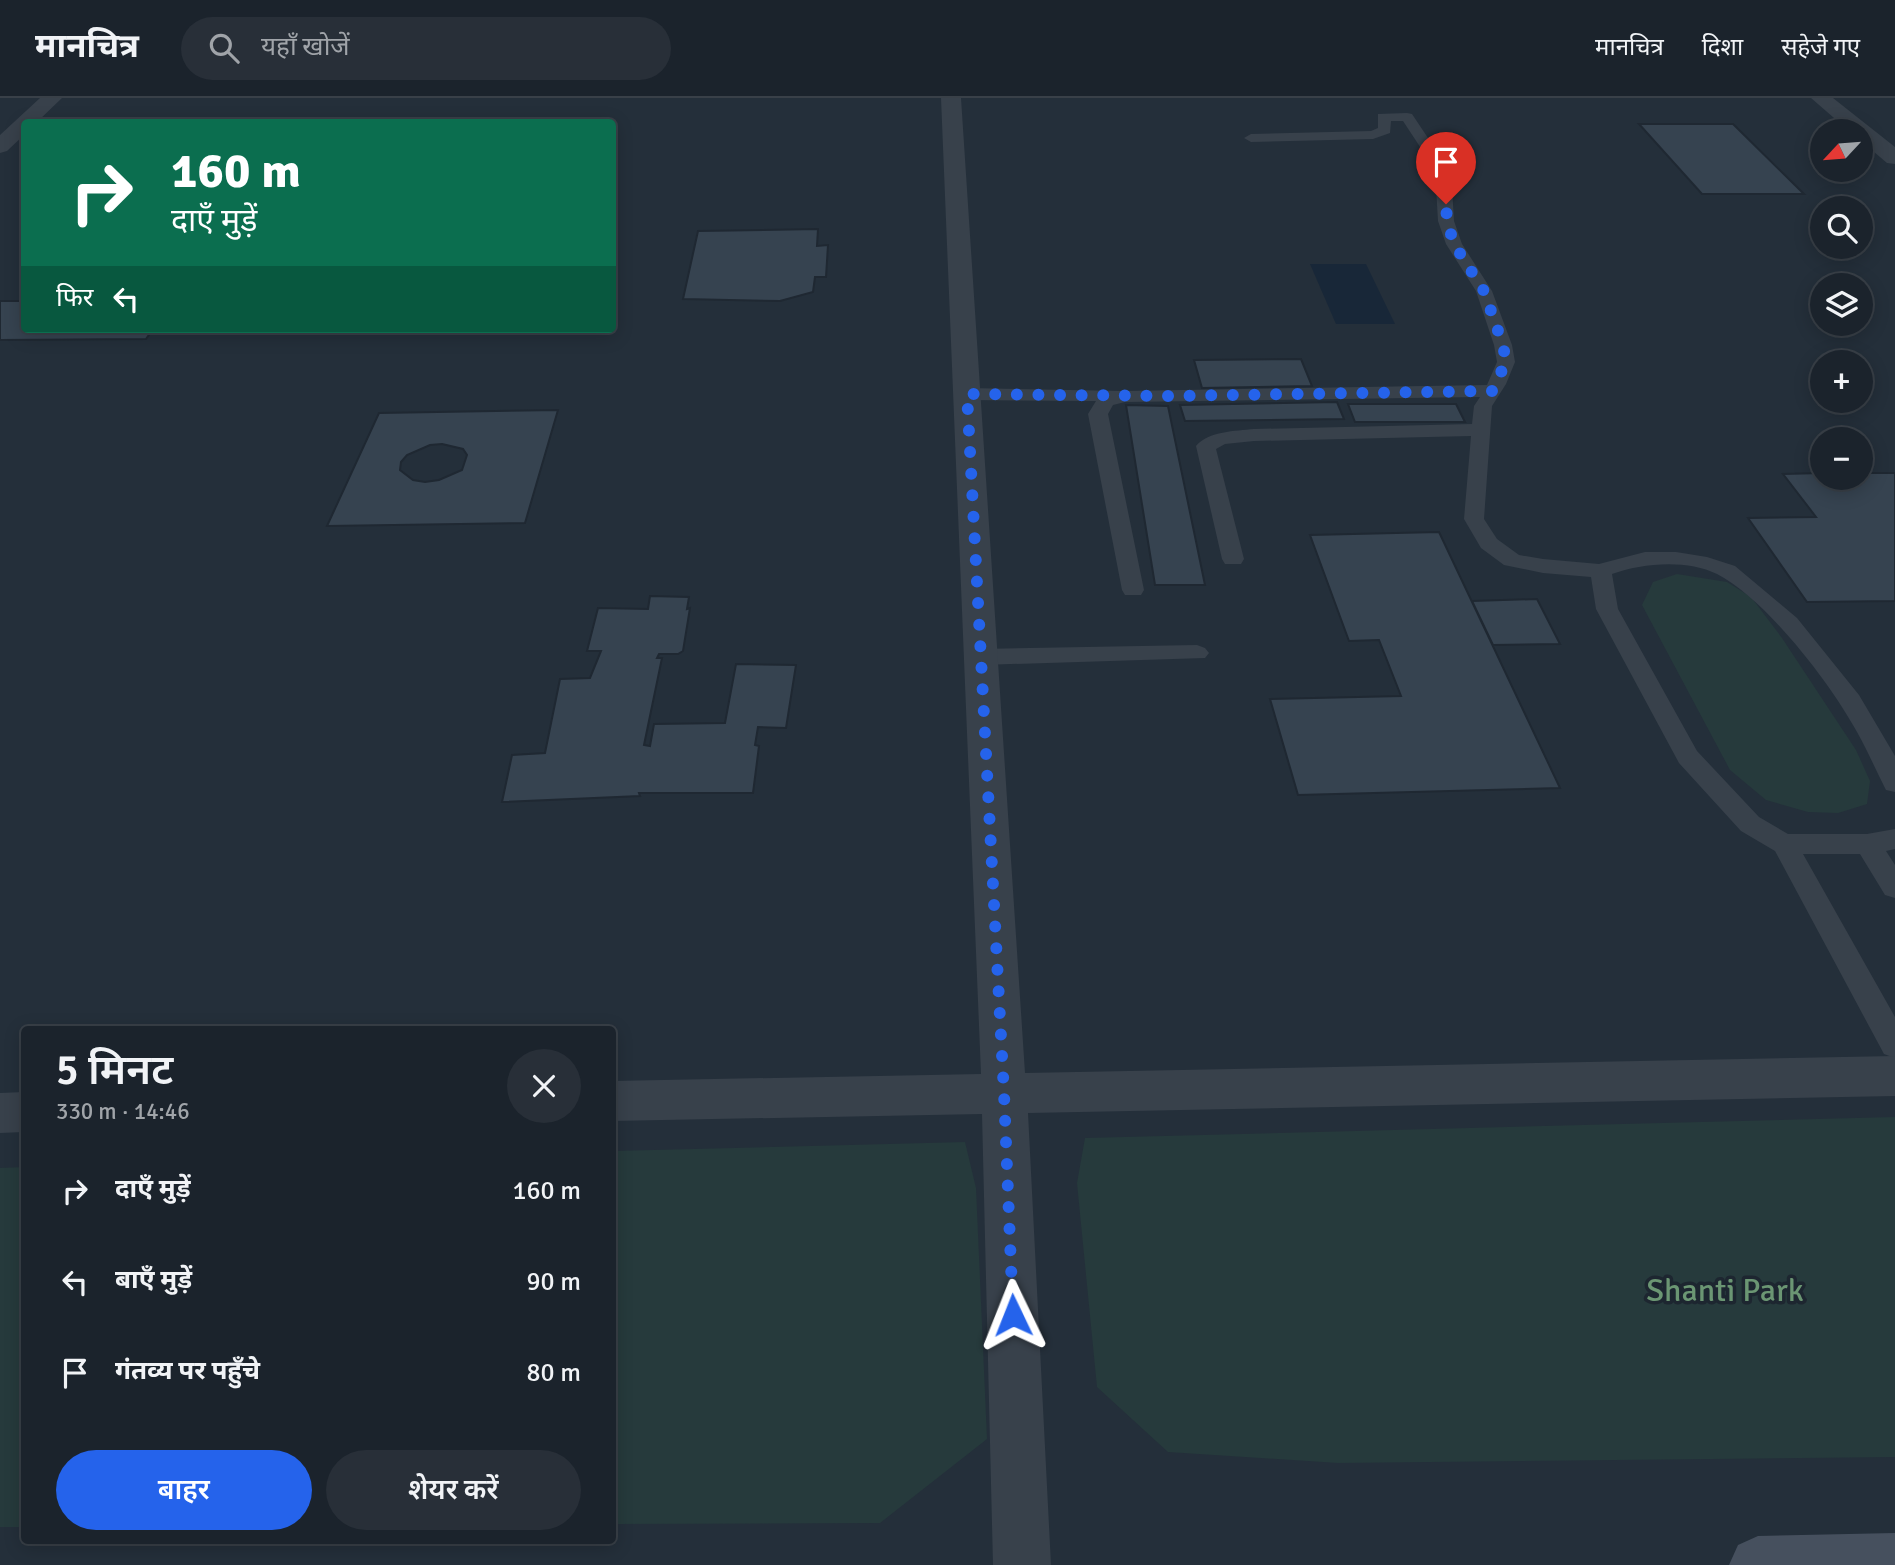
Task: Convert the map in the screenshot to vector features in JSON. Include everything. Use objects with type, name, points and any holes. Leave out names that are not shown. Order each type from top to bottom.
[{"type":"main road","points":[[1758,1565],[1895,1562]]},
{"type":"street","points":[[29,119],[52,98]]},
{"type":"street","points":[[951,98],[1004,1093],[1022,1565]]},
{"type":"street","points":[[1821,98],[1895,158]]},
{"type":"street","points":[[0,147],[21,127]]},
{"type":"street","points":[[616,1101],[1895,1076]]},
{"type":"street","points":[[0,1113],[21,1112]]},
{"type":"lane","points":[[1251,138],[1374,135],[1385,131],[1383,117],[1407,117],[1437,162],[1444,187],[1447,221],[1454,244],[1484,291],[1503,345],[1506,362],[1483,406],[1474,519],[1489,542],[1512,560],[1543,566],[1601,571],[1616,564],[1662,557],[1724,568],[1763,598],[1817,654],[1889,754],[1895,783]]},
{"type":"lane","points":[[967,394],[1124,396],[1492,391]]},
{"type":"lane","points":[[1124,396],[1106,401],[1098,414],[1133,590]]},
{"type":"lane","points":[[1233,559],[1206,446],[1221,439],[1254,436],[1483,430]]},
{"type":"lane","points":[[1601,571],[1607,610],[1688,757],[1751,824],[1784,844],[1895,1045]]},
{"type":"lane","points":[[981,657],[1197,653]]},
{"type":"lane","points":[[1784,844],[1867,845],[1895,839]]},
{"type":"lane","points":[[1867,845],[1895,887]]},
{"type":"green space","points":[[1677,574],[1727,582],[1751,597],[1782,638],[1856,750],[1870,781],[1867,804],[1838,813],[1808,812],[1766,800],[1730,770],[1642,605],[1653,582]]},
{"type":"green space","name":"Shanti Park","points":[[1895,1117],[1895,1457],[1338,1463],[1168,1452],[1097,1387],[1077,1183],[1085,1138]]},
{"type":"green space","points":[[965,1142],[976,1188],[987,1439],[880,1523],[616,1524],[616,1151]]},
{"type":"green space","points":[[21,1167],[21,1527],[0,1527],[0,1168]]},
{"type":"water","points":[[1310,264],[1366,264],[1395,324],[1336,324]]},
{"type":"building","points":[[1639,124],[1733,124],[1804,194],[1702,194]]},
{"type":"building","points":[[818,229],[817,246],[828,245],[826,277],[815,277],[813,292],[780,301],[683,299],[698,231]]},
{"type":"building","points":[[0,301],[21,301],[21,333],[150,333],[146,339],[0,340]]},
{"type":"building","points":[[1301,359],[1312,386],[1202,388],[1194,360]]},
{"type":"building","points":[[1337,402],[1344,419],[1185,421],[1180,405]]},
{"type":"building","points":[[1348,404],[1456,404],[1465,422],[1355,422]]},
{"type":"building","points":[[1126,405],[1168,406],[1205,585],[1155,585]]},
{"type":"building","points":[[558,410],[525,523],[327,526],[379,413]],"holes":[[[442,444],[463,449],[467,455],[462,470],[439,480],[413,480],[400,470],[401,462],[407,455],[430,445]]]},
{"type":"building","points":[[1810,473],[1810,490],[1873,490],[1873,473],[1895,473],[1895,601],[1807,602],[1748,518],[1816,517],[1783,474]]},
{"type":"building","points":[[1439,532],[1560,788],[1298,795],[1270,699],[1401,696],[1379,640],[1349,641],[1310,535]]},
{"type":"building","points":[[650,596],[689,597],[687,609],[690,608],[683,651],[678,654],[659,654],[657,658],[662,658],[644,745],[650,746],[654,724],[725,723],[736,664],[796,665],[786,728],[758,727],[755,745],[759,746],[753,793],[639,793],[640,796],[502,802],[512,755],[545,753],[560,679],[590,678],[601,651],[587,651],[598,608],[648,609]]},
{"type":"building","points":[[1537,599],[1560,644],[1493,645],[1472,601]]},
{"type":"route","points":[[1013,1315],[967,394],[1168,396],[1492,391],[1506,362],[1503,345],[1484,291],[1454,244],[1447,221],[1446,204]]}]
